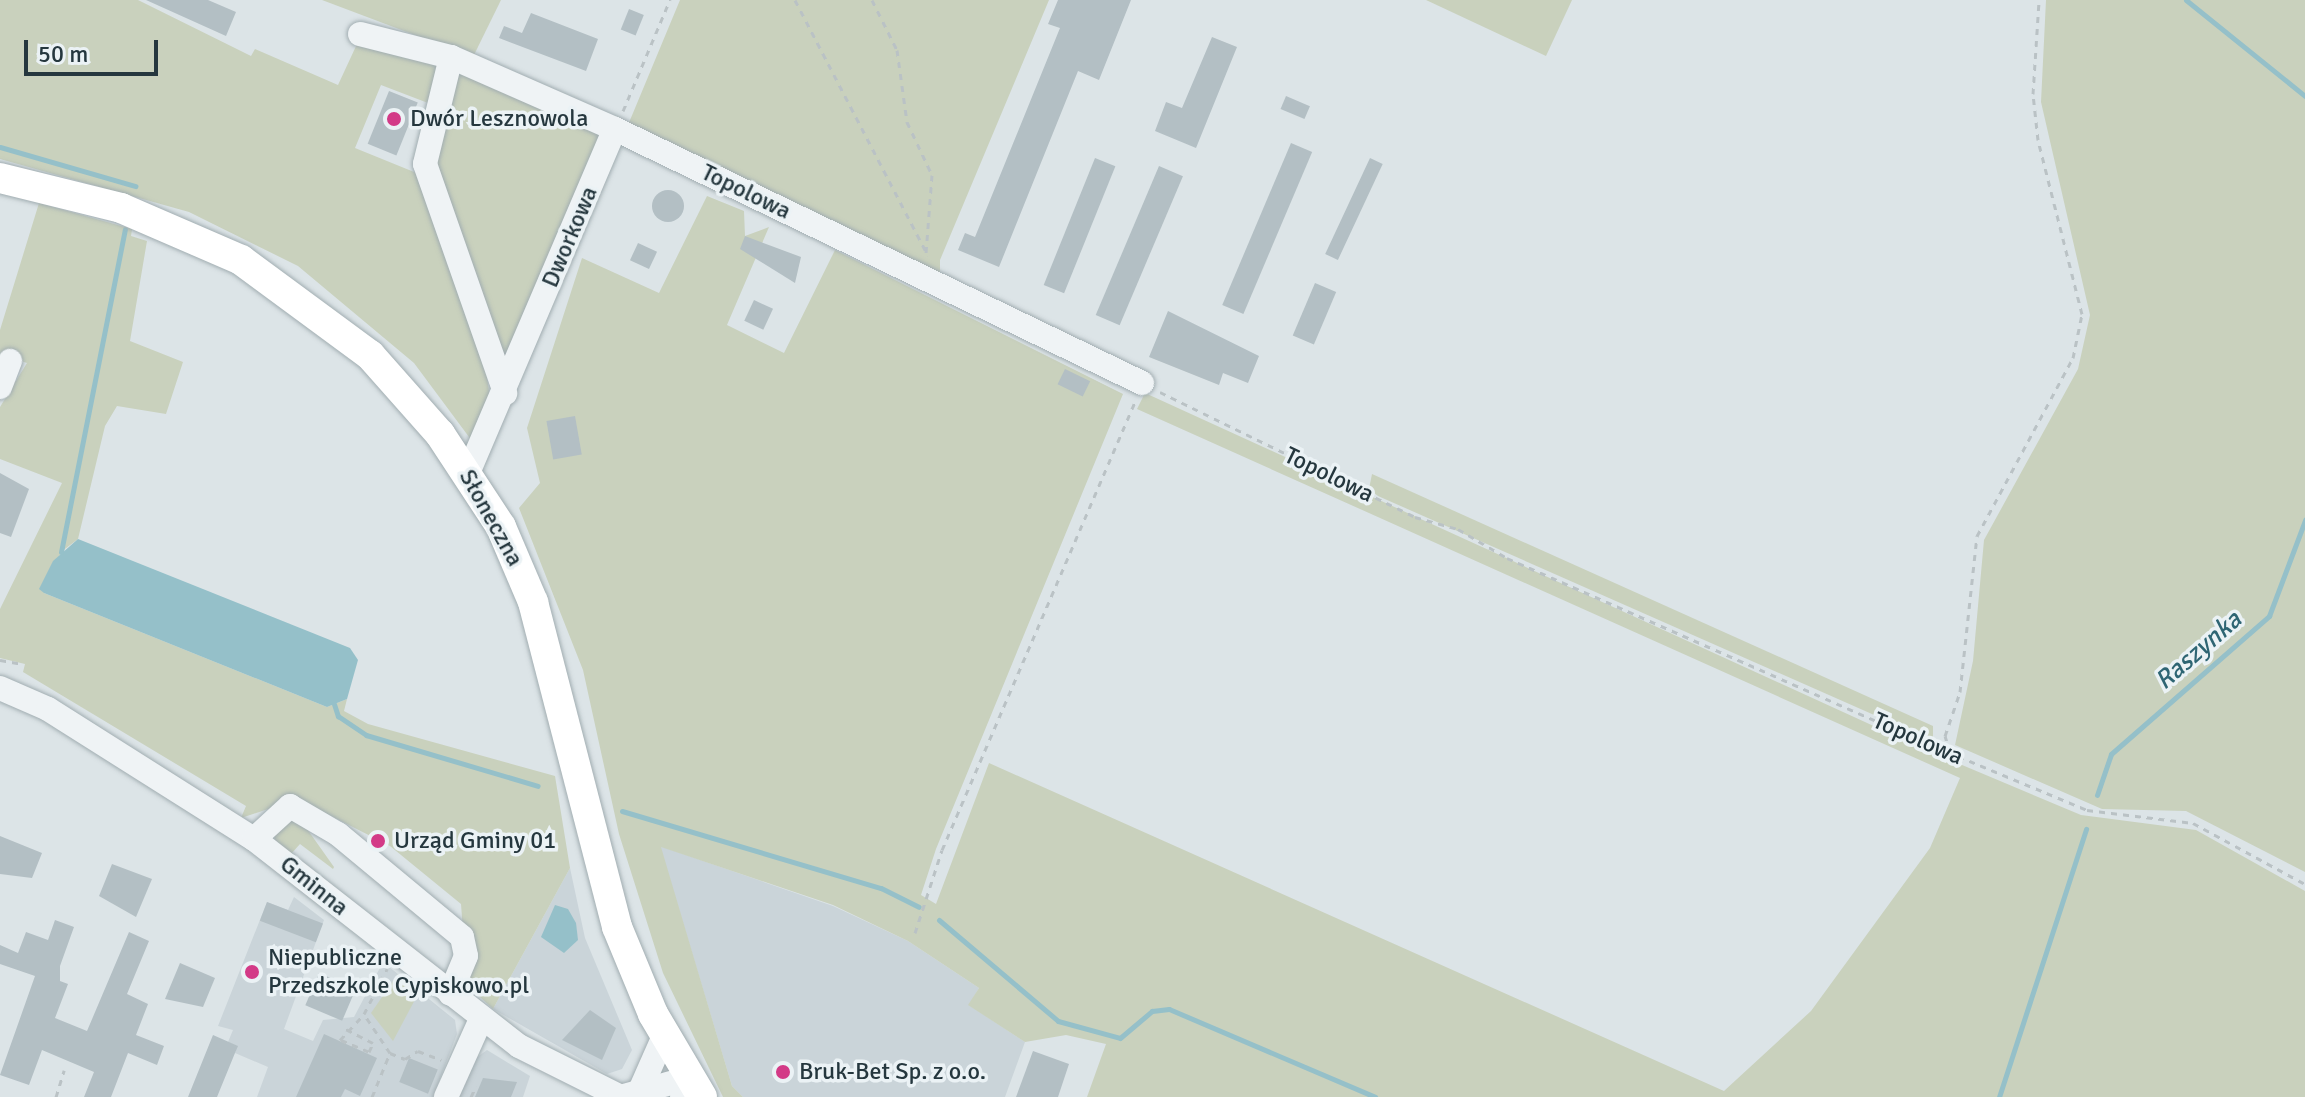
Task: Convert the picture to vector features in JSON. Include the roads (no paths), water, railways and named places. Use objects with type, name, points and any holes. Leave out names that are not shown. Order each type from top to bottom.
[{"type":"main road","name":"Słoneczna","points":[[0,178],[161,222],[277,282],[370,355],[468,473],[533,602],[617,927],[692,1093]]},
{"type":"street","name":"Topolowa","points":[[360,34],[451,57],[615,129],[1142,383]]},
{"type":"street","points":[[451,57],[425,164],[505,393]]},
{"type":"street","name":"Dworkowa","points":[[468,473],[505,393],[615,129]]},
{"type":"street","points":[[0,387],[10,361]]},
{"type":"street","name":"Gminna","points":[[0,688],[48,709],[254,839],[481,1019],[627,1094]]},
{"type":"street","points":[[254,839],[270,817],[290,806],[338,834],[462,937],[466,956],[450,994]]},
{"type":"street","points":[[446,1097],[481,1019]]},
{"type":"street","points":[[627,1094],[664,1036]]},
{"type":"street","points":[[627,1094],[692,1093]]},
{"type":"water","points":[[78,539],[350,648],[358,660],[347,699],[327,707],[44,593],[39,589],[53,561]]},
{"type":"water","points":[[555,905],[568,909],[576,923],[578,940],[564,953],[541,937]]},
{"type":"waterway","name":"Raszynka","points":[[2186,0],[2305,96]]},
{"type":"waterway","points":[[0,147],[135,186]]},
{"type":"waterway","points":[[61,552],[125,229]]},
{"type":"waterway","name":"Raszynka","points":[[2097,795],[2111,754],[2269,616],[2305,520]]},
{"type":"waterway","points":[[334,704],[338,716],[366,735],[538,786]]},
{"type":"waterway","points":[[622,811],[881,888],[919,907]]},
{"type":"waterway","name":"Raszynka","points":[[1999,1097],[2086,829]]},
{"type":"waterway","points":[[939,920],[1058,1021],[1120,1038],[1152,1011],[1169,1009],[1375,1097]]},
{"type":"place","name":"Dwór Lesznowola","points":[[394,119]]},
{"type":"place","name":"Urząd Gminy 01","points":[[378,841]]},
{"type":"place","name":"Niepubliczne Przedszkole Cypiskowo.pl","points":[[252,972]]},
{"type":"place","name":"Bruk-Bet Sp. z o.o.","points":[[783,1072]]}]
